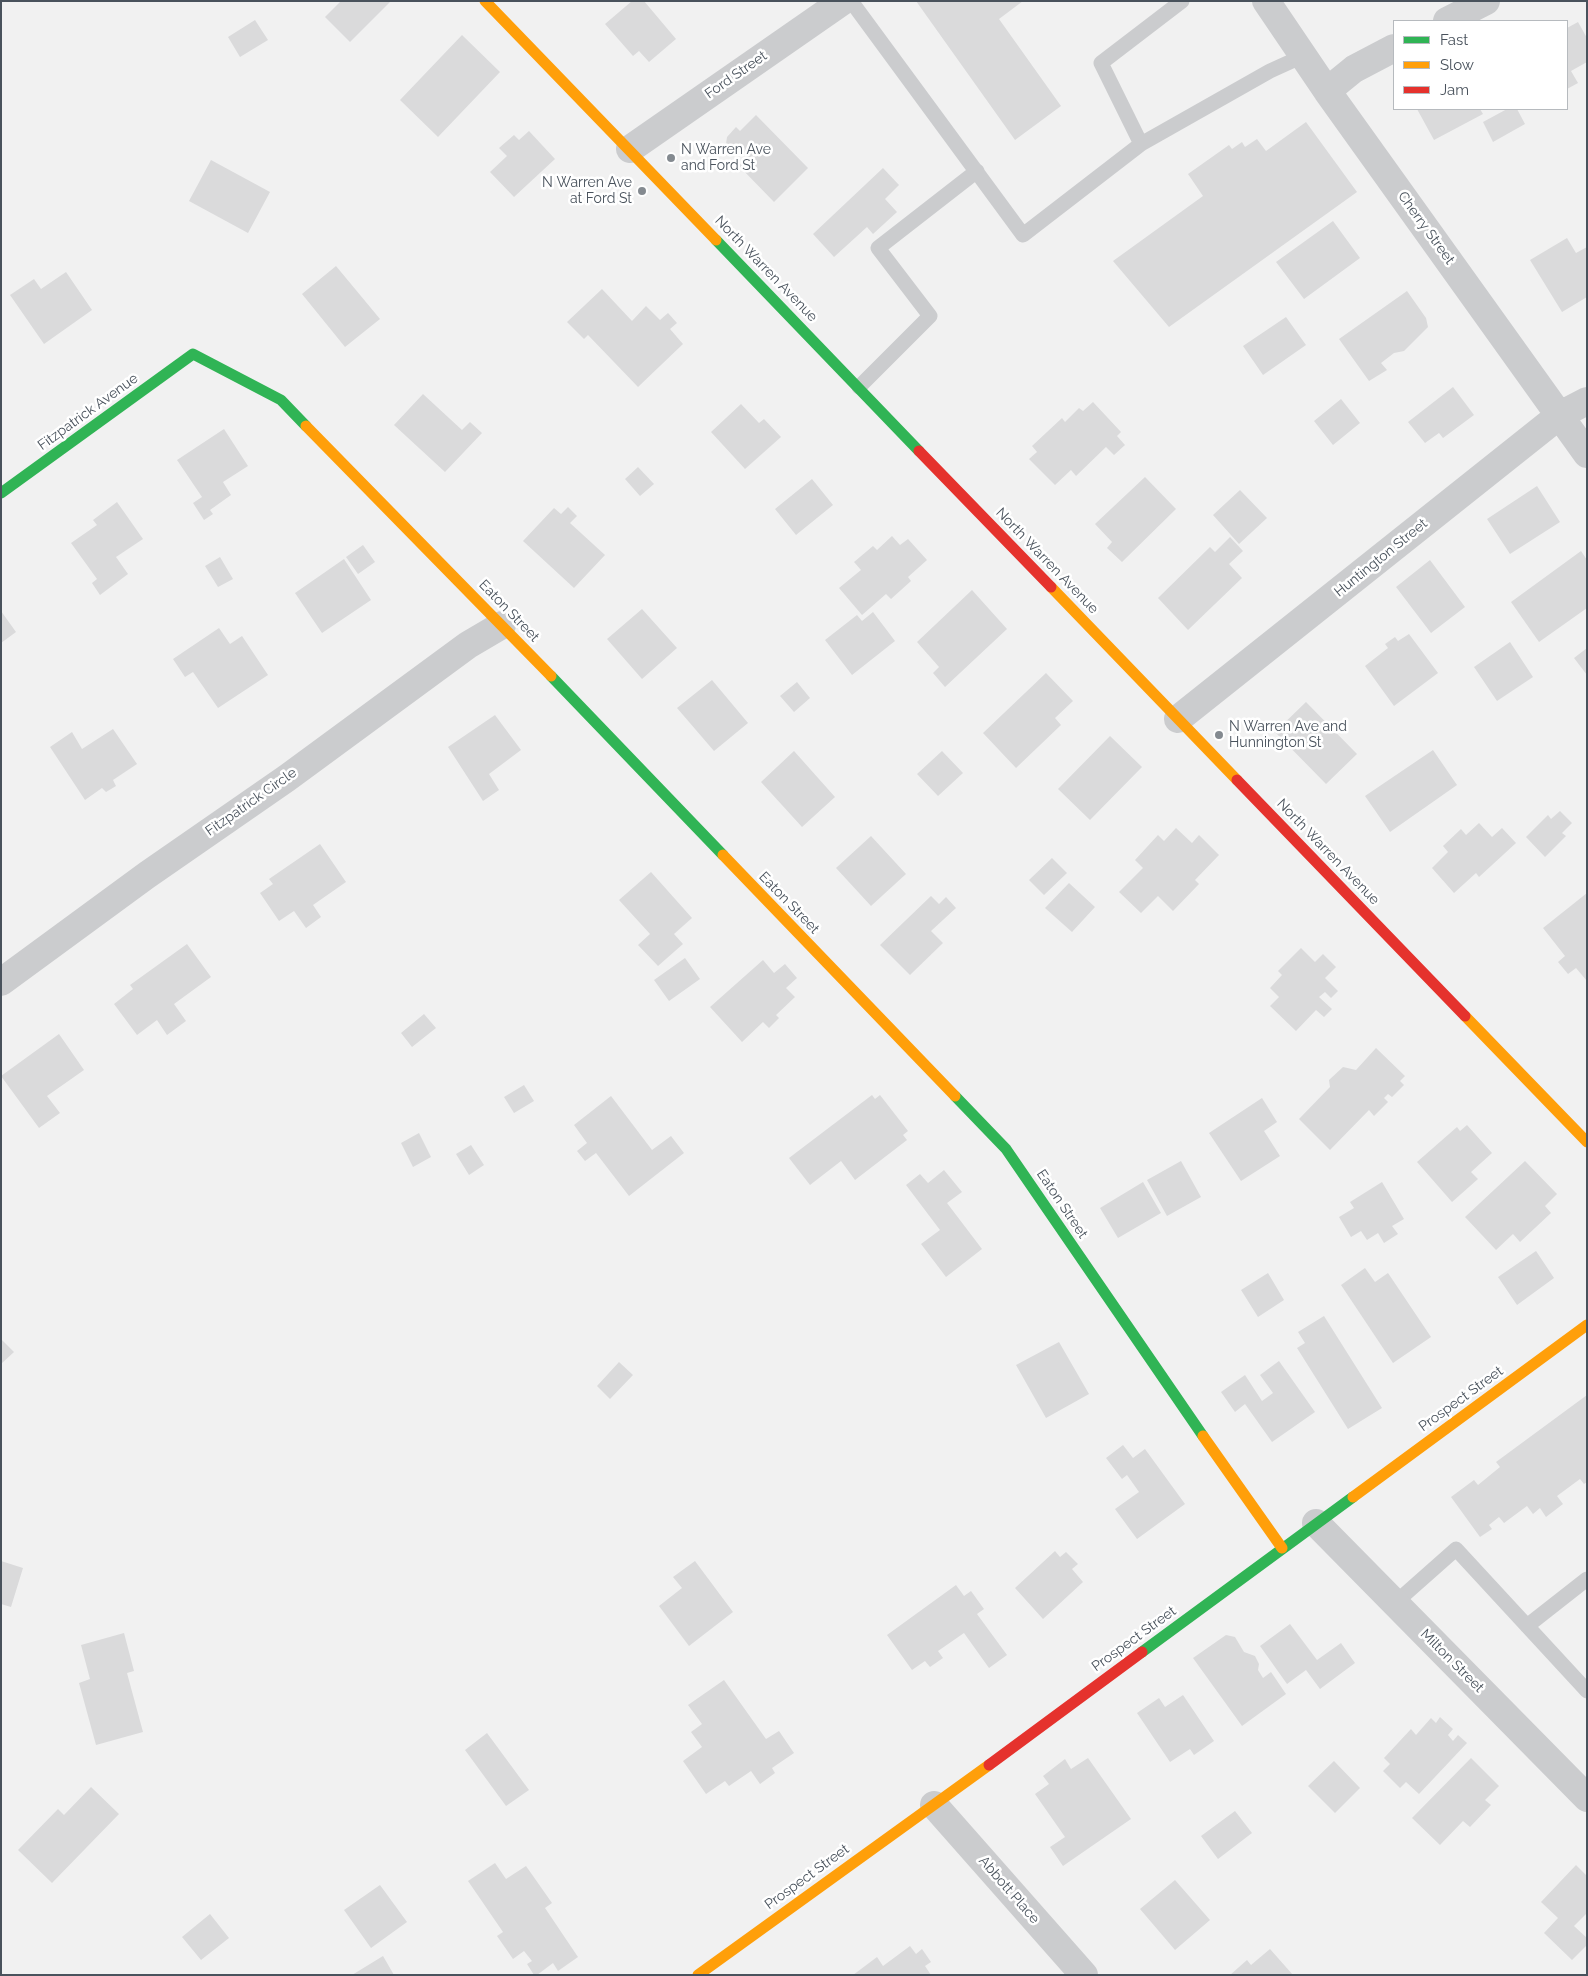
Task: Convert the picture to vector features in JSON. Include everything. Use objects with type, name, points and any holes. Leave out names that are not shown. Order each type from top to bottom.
[{"type":"street","name":"North Warren Avenue","points":[[485,1],[1587,1142]]},
{"type":"street","name":"Ford Street","points":[[630,149],[843,1]]},
{"type":"street","name":"Cherry Street","points":[[1266,1],[1327,91],[1587,454]]},
{"type":"street","points":[[1449,20],[1486,1]]},
{"type":"street","points":[[1327,91],[1354,70],[1393,49]]},
{"type":"street","name":"Fitzpatrick Avenue","points":[[1,493],[193,354]]},
{"type":"street","name":"Eaton Street","points":[[193,354],[281,400],[502,625],[1006,1150],[1252,1508],[1282,1548]]},
{"type":"street","name":"Huntington Street","points":[[1178,719],[1560,415],[1587,401]]},
{"type":"street","name":"Fitzpatrick Circle","points":[[1,982],[146,875],[287,778],[468,645],[502,625]]},
{"type":"street","name":"Prospect Street","points":[[698,1975],[934,1805],[1587,1324]]},
{"type":"street","name":"Milton Street","points":[[1316,1524],[1587,1798]]},
{"type":"street","name":"Abbott Place","points":[[934,1805],[1084,1975]]},
{"type":"lane","points":[[851,1],[1023,235],[1141,144],[1270,71],[1303,56]]},
{"type":"lane","points":[[1141,144],[1100,63],[1182,1]]},
{"type":"lane","points":[[859,387],[930,316],[878,248],[976,171]]},
{"type":"lane","points":[[1395,1603],[1456,1550],[1587,1690]]},
{"type":"lane","points":[[1527,1626],[1587,1580]]},
{"type":"building","points":[[341,1],[391,1],[350,42],[325,17]]},
{"type":"building","points":[[632,1],[644,1],[676,39],[649,62],[639,51],[633,56],[605,24]]},
{"type":"building","points":[[916,1],[1023,1],[999,19],[1061,106],[1015,140]]},
{"type":"building","points":[[255,20],[268,40],[240,57],[228,37]]},
{"type":"building","points":[[1578,22],[1587,38],[1587,62],[1571,71],[1578,83],[1568,88],[1568,27]]},
{"type":"building","points":[[462,35],[500,72],[438,137],[400,100]]},
{"type":"building","points":[[1418,110],[1481,110],[1483,114],[1434,140]]},
{"type":"building","points":[[1505,110],[1518,110],[1525,124],[1493,142],[1483,122]]},
{"type":"building","points":[[756,115],[808,168],[774,202],[739,166],[747,157],[741,151],[731,152],[726,144],[727,137],[736,127],[740,131]]},
{"type":"building","points":[[1306,122],[1357,192],[1169,327],[1113,261],[1203,196],[1188,174],[1229,145],[1232,149],[1242,142],[1245,147],[1257,139],[1266,151]]},
{"type":"building","points":[[529,131],[555,159],[514,197],[490,172],[507,156],[499,148],[514,135],[519,140]]},
{"type":"building","points":[[211,160],[270,192],[248,233],[189,201]]},
{"type":"building","points":[[883,168],[899,185],[885,199],[897,212],[873,234],[867,227],[834,257],[813,234]]},
{"type":"building","points":[[1333,221],[1360,258],[1304,299],[1276,262]]},
{"type":"building","points":[[1567,238],[1576,253],[1587,247],[1587,297],[1562,312],[1530,260]]},
{"type":"building","points":[[336,266],[380,319],[345,347],[302,294]]},
{"type":"building","points":[[66,272],[92,310],[44,344],[10,295],[34,279],[41,289]]},
{"type":"building","points":[[602,289],[632,321],[646,306],[660,320],[668,313],[677,323],[670,329],[683,344],[638,387],[588,335],[584,339],[567,322]]},
{"type":"building","points":[[1407,291],[1426,318],[1428,327],[1404,351],[1394,353],[1381,363],[1387,370],[1369,381],[1339,339]]},
{"type":"building","points":[[1286,317],[1306,345],[1263,375],[1243,346]]},
{"type":"building","points":[[1453,387],[1474,415],[1443,438],[1439,433],[1425,443],[1408,422]]},
{"type":"building","points":[[423,394],[462,430],[470,422],[482,433],[445,472],[394,425]]},
{"type":"building","points":[[1341,399],[1360,423],[1333,445],[1314,421]]},
{"type":"building","points":[[1093,402],[1121,432],[1117,436],[1125,445],[1114,455],[1106,447],[1076,476],[1071,470],[1055,485],[1029,459],[1037,452],[1032,446],[1062,418],[1065,422],[1079,408],[1083,411]]},
{"type":"building","points":[[741,404],[759,423],[764,419],[781,437],[745,469],[711,432]]},
{"type":"building","points":[[224,429],[248,466],[223,482],[231,495],[210,510],[213,514],[204,520],[193,503],[202,497],[177,460]]},
{"type":"building","points":[[638,467],[654,484],[640,496],[625,479]]},
{"type":"building","points":[[1145,477],[1176,509],[1122,562],[1107,548],[1112,542],[1095,524]]},
{"type":"building","points":[[812,479],[833,505],[796,535],[775,509]]},
{"type":"building","points":[[1537,486],[1560,522],[1510,554],[1487,519]]},
{"type":"building","points":[[1240,490],[1267,518],[1239,544],[1213,515]]},
{"type":"building","points":[[117,502],[143,539],[116,557],[128,574],[100,595],[92,583],[97,579],[71,543],[97,525],[93,520]]},
{"type":"building","points":[[568,507],[577,516],[570,523],[605,555],[574,588],[523,541],[554,508],[561,514]]},
{"type":"building","points":[[892,536],[900,545],[908,539],[927,560],[908,577],[911,581],[891,599],[886,594],[862,615],[839,588],[861,570],[854,562],[873,546],[877,550]]},
{"type":"building","points":[[1230,537],[1243,551],[1229,564],[1242,578],[1188,630],[1158,598],[1210,547],[1215,552]]},
{"type":"building","points":[[363,545],[375,562],[358,574],[346,557]]},
{"type":"building","points":[[1581,551],[1587,560],[1587,608],[1539,642],[1511,602]]},
{"type":"building","points":[[220,557],[233,579],[218,587],[205,566]]},
{"type":"building","points":[[344,559],[371,600],[322,633],[295,593]]},
{"type":"building","points":[[1430,560],[1465,607],[1431,633],[1396,587]]},
{"type":"building","points":[[972,590],[1007,629],[945,687],[933,673],[939,667],[917,642]]},
{"type":"building","points":[[642,609],[677,648],[642,679],[607,639]]},
{"type":"building","points":[[1,611],[16,632],[1,643]]},
{"type":"building","points":[[873,612],[895,641],[852,675],[825,640],[857,615],[862,621]]},
{"type":"building","points":[[219,628],[230,644],[242,636],[268,675],[218,708],[193,672],[185,677],[173,659]]},
{"type":"building","points":[[1409,634],[1438,673],[1394,706],[1365,666],[1388,648],[1385,644],[1395,637],[1398,641]]},
{"type":"building","points":[[1510,642],[1533,677],[1497,701],[1474,667]]},
{"type":"building","points":[[1587,648],[1587,675],[1574,658]]},
{"type":"building","points":[[1046,673],[1073,701],[1055,718],[1061,725],[1016,768],[983,733]]},
{"type":"building","points":[[712,680],[748,723],[714,751],[677,708]]},
{"type":"building","points":[[797,682],[810,698],[794,712],[780,696]]},
{"type":"building","points":[[1306,702],[1357,754],[1326,784],[1275,732]]},
{"type":"building","points":[[495,715],[521,750],[489,774],[499,790],[483,801],[448,747]]},
{"type":"building","points":[[113,729],[137,764],[113,780],[116,786],[106,792],[102,788],[85,800],[50,747],[72,732],[82,749]]},
{"type":"building","points":[[1110,736],[1142,767],[1090,820],[1058,789]]},
{"type":"building","points":[[1433,750],[1457,785],[1390,832],[1365,796]]},
{"type":"building","points":[[794,751],[835,797],[802,827],[761,782]]},
{"type":"building","points":[[942,751],[963,773],[938,796],[917,774]]},
{"type":"building","points":[[1560,811],[1572,823],[1562,833],[1566,836],[1545,857],[1526,837],[1548,815],[1551,819]]},
{"type":"building","points":[[1479,823],[1492,837],[1502,828],[1516,843],[1479,877],[1476,873],[1454,893],[1432,868],[1448,852],[1443,846],[1461,829],[1466,835]]},
{"type":"building","points":[[1176,828],[1192,843],[1199,835],[1219,855],[1195,880],[1199,884],[1173,911],[1158,896],[1141,913],[1119,892],[1143,868],[1135,860],[1158,835],[1164,841]]},
{"type":"building","points":[[871,836],[906,874],[871,906],[836,868]]},
{"type":"building","points":[[320,844],[346,882],[313,905],[321,917],[306,928],[294,911],[279,921],[260,893],[273,884],[269,879]]},
{"type":"building","points":[[1052,858],[1067,873],[1044,895],[1029,880]]},
{"type":"building","points":[[651,872],[692,918],[674,934],[683,944],[658,966],[638,945],[650,934],[619,900]]},
{"type":"building","points":[[1069,883],[1095,907],[1072,932],[1045,908]]},
{"type":"building","points":[[1587,893],[1587,981],[1576,968],[1568,974],[1558,962],[1565,956],[1543,928]]},
{"type":"building","points":[[931,896],[939,904],[946,897],[956,908],[931,931],[943,943],[910,975],[880,945]]},
{"type":"building","points":[[187,944],[211,977],[174,1004],[186,1021],[167,1035],[157,1020],[137,1035],[114,1004],[133,989],[130,985]]},
{"type":"building","points":[[1301,948],[1315,962],[1323,954],[1336,967],[1325,978],[1338,991],[1331,998],[1325,992],[1319,997],[1332,1009],[1324,1017],[1316,1010],[1296,1031],[1270,1006],[1279,997],[1270,988],[1282,975],[1278,971]]},
{"type":"building","points":[[685,958],[700,979],[669,1001],[654,980]]},
{"type":"building","points":[[763,960],[774,973],[785,964],[797,978],[786,988],[795,997],[776,1015],[779,1018],[769,1028],[763,1022],[742,1042],[710,1007]]},
{"type":"building","points":[[424,1014],[436,1028],[412,1047],[401,1033]]},
{"type":"building","points":[[59,1034],[84,1070],[47,1096],[60,1113],[39,1128],[1,1076]]},
{"type":"building","points":[[1376,1048],[1405,1076],[1400,1081],[1404,1085],[1392,1097],[1388,1094],[1384,1098],[1388,1102],[1374,1116],[1369,1110],[1330,1150],[1299,1119],[1330,1087],[1329,1080],[1343,1067],[1356,1070]]},
{"type":"building","points":[[524,1085],[534,1101],[514,1113],[504,1097]]},
{"type":"building","points":[[872,1095],[875,1099],[880,1095],[908,1131],[903,1135],[907,1140],[855,1180],[841,1161],[810,1185],[789,1158]]},
{"type":"building","points":[[611,1096],[652,1150],[671,1136],[684,1153],[629,1196],[596,1153],[585,1161],[577,1151],[587,1143],[574,1125]]},
{"type":"building","points":[[1262,1098],[1277,1122],[1264,1131],[1280,1156],[1241,1181],[1209,1133]]},
{"type":"building","points":[[1467,1125],[1492,1153],[1471,1172],[1478,1179],[1452,1202],[1417,1162],[1457,1127],[1460,1131]]},
{"type":"building","points":[[419,1133],[431,1157],[413,1167],[401,1143]]},
{"type":"building","points":[[471,1145],[484,1165],[469,1175],[456,1154]]},
{"type":"building","points":[[1181,1161],[1201,1197],[1167,1216],[1147,1180]]},
{"type":"building","points":[[1525,1161],[1557,1194],[1545,1206],[1551,1213],[1520,1242],[1513,1234],[1496,1250],[1465,1217]]},
{"type":"building","points":[[944,1170],[962,1192],[947,1203],[982,1249],[946,1277],[921,1244],[940,1230],[906,1185],[920,1174],[928,1183]]},
{"type":"building","points":[[1143,1182],[1161,1213],[1118,1238],[1100,1208]]},
{"type":"building","points":[[1382,1182],[1404,1219],[1392,1226],[1398,1234],[1384,1243],[1378,1233],[1367,1240],[1361,1231],[1351,1237],[1339,1217],[1354,1208],[1350,1202]]},
{"type":"building","points":[[1536,1251],[1554,1278],[1517,1305],[1498,1277]]},
{"type":"building","points":[[1365,1268],[1375,1282],[1388,1273],[1431,1337],[1393,1363],[1341,1285]]},
{"type":"building","points":[[1268,1273],[1284,1300],[1258,1317],[1241,1290]]},
{"type":"building","points":[[1324,1316],[1382,1408],[1348,1429],[1297,1348],[1305,1343],[1298,1332]]},
{"type":"building","points":[[1,1339],[14,1352],[1,1364]]},
{"type":"building","points":[[1059,1342],[1089,1394],[1046,1418],[1016,1365]]},
{"type":"building","points":[[1279,1361],[1315,1412],[1272,1442],[1245,1404],[1235,1412],[1221,1392],[1245,1375],[1262,1401],[1273,1393],[1260,1375]]},
{"type":"building","points":[[619,1362],[633,1375],[610,1399],[597,1386]]},
{"type":"building","points":[[1587,1395],[1587,1482],[1584,1484],[1580,1479],[1557,1496],[1563,1504],[1546,1517],[1540,1508],[1533,1514],[1527,1506],[1504,1523],[1499,1517],[1489,1525],[1492,1529],[1480,1537],[1451,1497],[1474,1480],[1478,1485],[1500,1467],[1496,1462]]},
{"type":"building","points":[[1123,1445],[1133,1458],[1145,1449],[1185,1504],[1137,1539],[1115,1509],[1139,1492],[1127,1475],[1122,1479],[1106,1458]]},
{"type":"building","points":[[1055,1551],[1060,1557],[1066,1552],[1078,1564],[1072,1569],[1083,1582],[1043,1619],[1015,1588]]},
{"type":"building","points":[[1,1561],[23,1568],[11,1607],[1,1604]]},
{"type":"building","points":[[695,1561],[733,1612],[689,1646],[659,1606],[682,1588],[673,1577]]},
{"type":"building","points":[[956,1585],[964,1596],[971,1591],[984,1609],[977,1614],[1007,1655],[989,1668],[964,1633],[938,1651],[943,1658],[930,1667],[925,1661],[912,1670],[887,1635]]},
{"type":"building","points":[[1290,1624],[1317,1660],[1341,1643],[1355,1663],[1320,1689],[1306,1670],[1287,1684],[1260,1646]]},
{"type":"building","points":[[124,1633],[134,1671],[127,1673],[143,1732],[96,1745],[79,1683],[90,1679],[81,1645]]},
{"type":"building","points":[[1226,1635],[1235,1637],[1244,1652],[1255,1656],[1259,1664],[1258,1670],[1263,1678],[1271,1672],[1286,1694],[1242,1726],[1193,1658]]},
{"type":"building","points":[[724,1680],[766,1739],[779,1731],[794,1753],[772,1768],[775,1773],[760,1784],[751,1771],[729,1786],[725,1781],[706,1794],[683,1761],[702,1747],[691,1732],[702,1724],[688,1705]]},
{"type":"building","points":[[1183,1695],[1214,1741],[1194,1755],[1190,1749],[1170,1762],[1137,1713],[1159,1698],[1165,1707]]},
{"type":"building","points":[[1440,1717],[1453,1729],[1448,1735],[1453,1741],[1458,1735],[1467,1743],[1419,1794],[1406,1782],[1400,1788],[1383,1771],[1390,1764],[1384,1758],[1411,1729],[1416,1735],[1431,1718],[1436,1723]]},
{"type":"building","points":[[487,1733],[529,1790],[506,1806],[465,1750]]},
{"type":"building","points":[[1088,1758],[1131,1819],[1063,1866],[1050,1847],[1065,1837],[1035,1794],[1049,1784],[1043,1776],[1065,1759],[1071,1769]]},
{"type":"building","points":[[1471,1758],[1499,1786],[1485,1800],[1491,1805],[1470,1827],[1463,1821],[1440,1845],[1412,1818]]},
{"type":"building","points":[[1334,1761],[1360,1788],[1335,1813],[1308,1786]]},
{"type":"building","points":[[91,1787],[119,1814],[52,1883],[18,1850],[58,1809],[64,1815]]},
{"type":"building","points":[[1235,1811],[1252,1833],[1218,1859],[1201,1836]]},
{"type":"building","points":[[495,1863],[506,1879],[526,1866],[552,1903],[545,1908],[578,1957],[558,1971],[553,1963],[537,1975],[534,1975],[527,1964],[532,1961],[524,1951],[513,1959],[497,1936],[503,1932],[468,1881]]},
{"type":"building","points":[[1576,1865],[1587,1876],[1587,1913],[1574,1926],[1587,1938],[1587,1945],[1572,1960],[1544,1933],[1558,1918],[1541,1902]]},
{"type":"building","points":[[1175,1880],[1210,1920],[1175,1950],[1140,1909]]},
{"type":"building","points":[[380,1885],[407,1922],[371,1948],[344,1910]]},
{"type":"building","points":[[210,1914],[229,1938],[201,1960],[182,1937]]},
{"type":"building","points":[[910,1946],[916,1954],[922,1949],[931,1962],[925,1966],[931,1975],[853,1975],[877,1957],[883,1966]]},
{"type":"building","points":[[1270,1949],[1293,1975],[1230,1975],[1247,1960],[1251,1965]]},
{"type":"building","points":[[383,1956],[394,1975],[352,1975]]},
{"type":"traffic: fast","points":[[716,240],[919,451]]},
{"type":"traffic: fast","points":[[1,493],[193,354],[281,400],[306,426]]},
{"type":"traffic: fast","points":[[551,676],[723,855]]},
{"type":"traffic: fast","points":[[955,1096],[1006,1149],[1203,1436]]},
{"type":"traffic: fast","points":[[1142,1652],[1353,1497]]},
{"type":"traffic: slow","points":[[485,1],[716,240]]},
{"type":"traffic: slow","points":[[306,426],[551,676]]},
{"type":"traffic: slow","points":[[1051,587],[1237,780]]},
{"type":"traffic: slow","points":[[723,855],[955,1096]]},
{"type":"traffic: slow","points":[[1465,1016],[1587,1142]]},
{"type":"traffic: slow","points":[[1353,1497],[1587,1325]]},
{"type":"traffic: slow","points":[[1203,1436],[1282,1548]]},
{"type":"traffic: slow","points":[[698,1975],[989,1765]]},
{"type":"traffic: jam","points":[[919,451],[1051,587]]},
{"type":"traffic: jam","points":[[1237,780],[1465,1016]]},
{"type":"traffic: jam","points":[[989,1765],[1142,1652]]},
{"type":"place","name":"N Warren Ave and Ford St","points":[[671,158]]},
{"type":"place","name":"N Warren Ave at Ford St","points":[[642,191]]},
{"type":"place","name":"N Warren Ave and Hunnington St","points":[[1219,735]]}]
